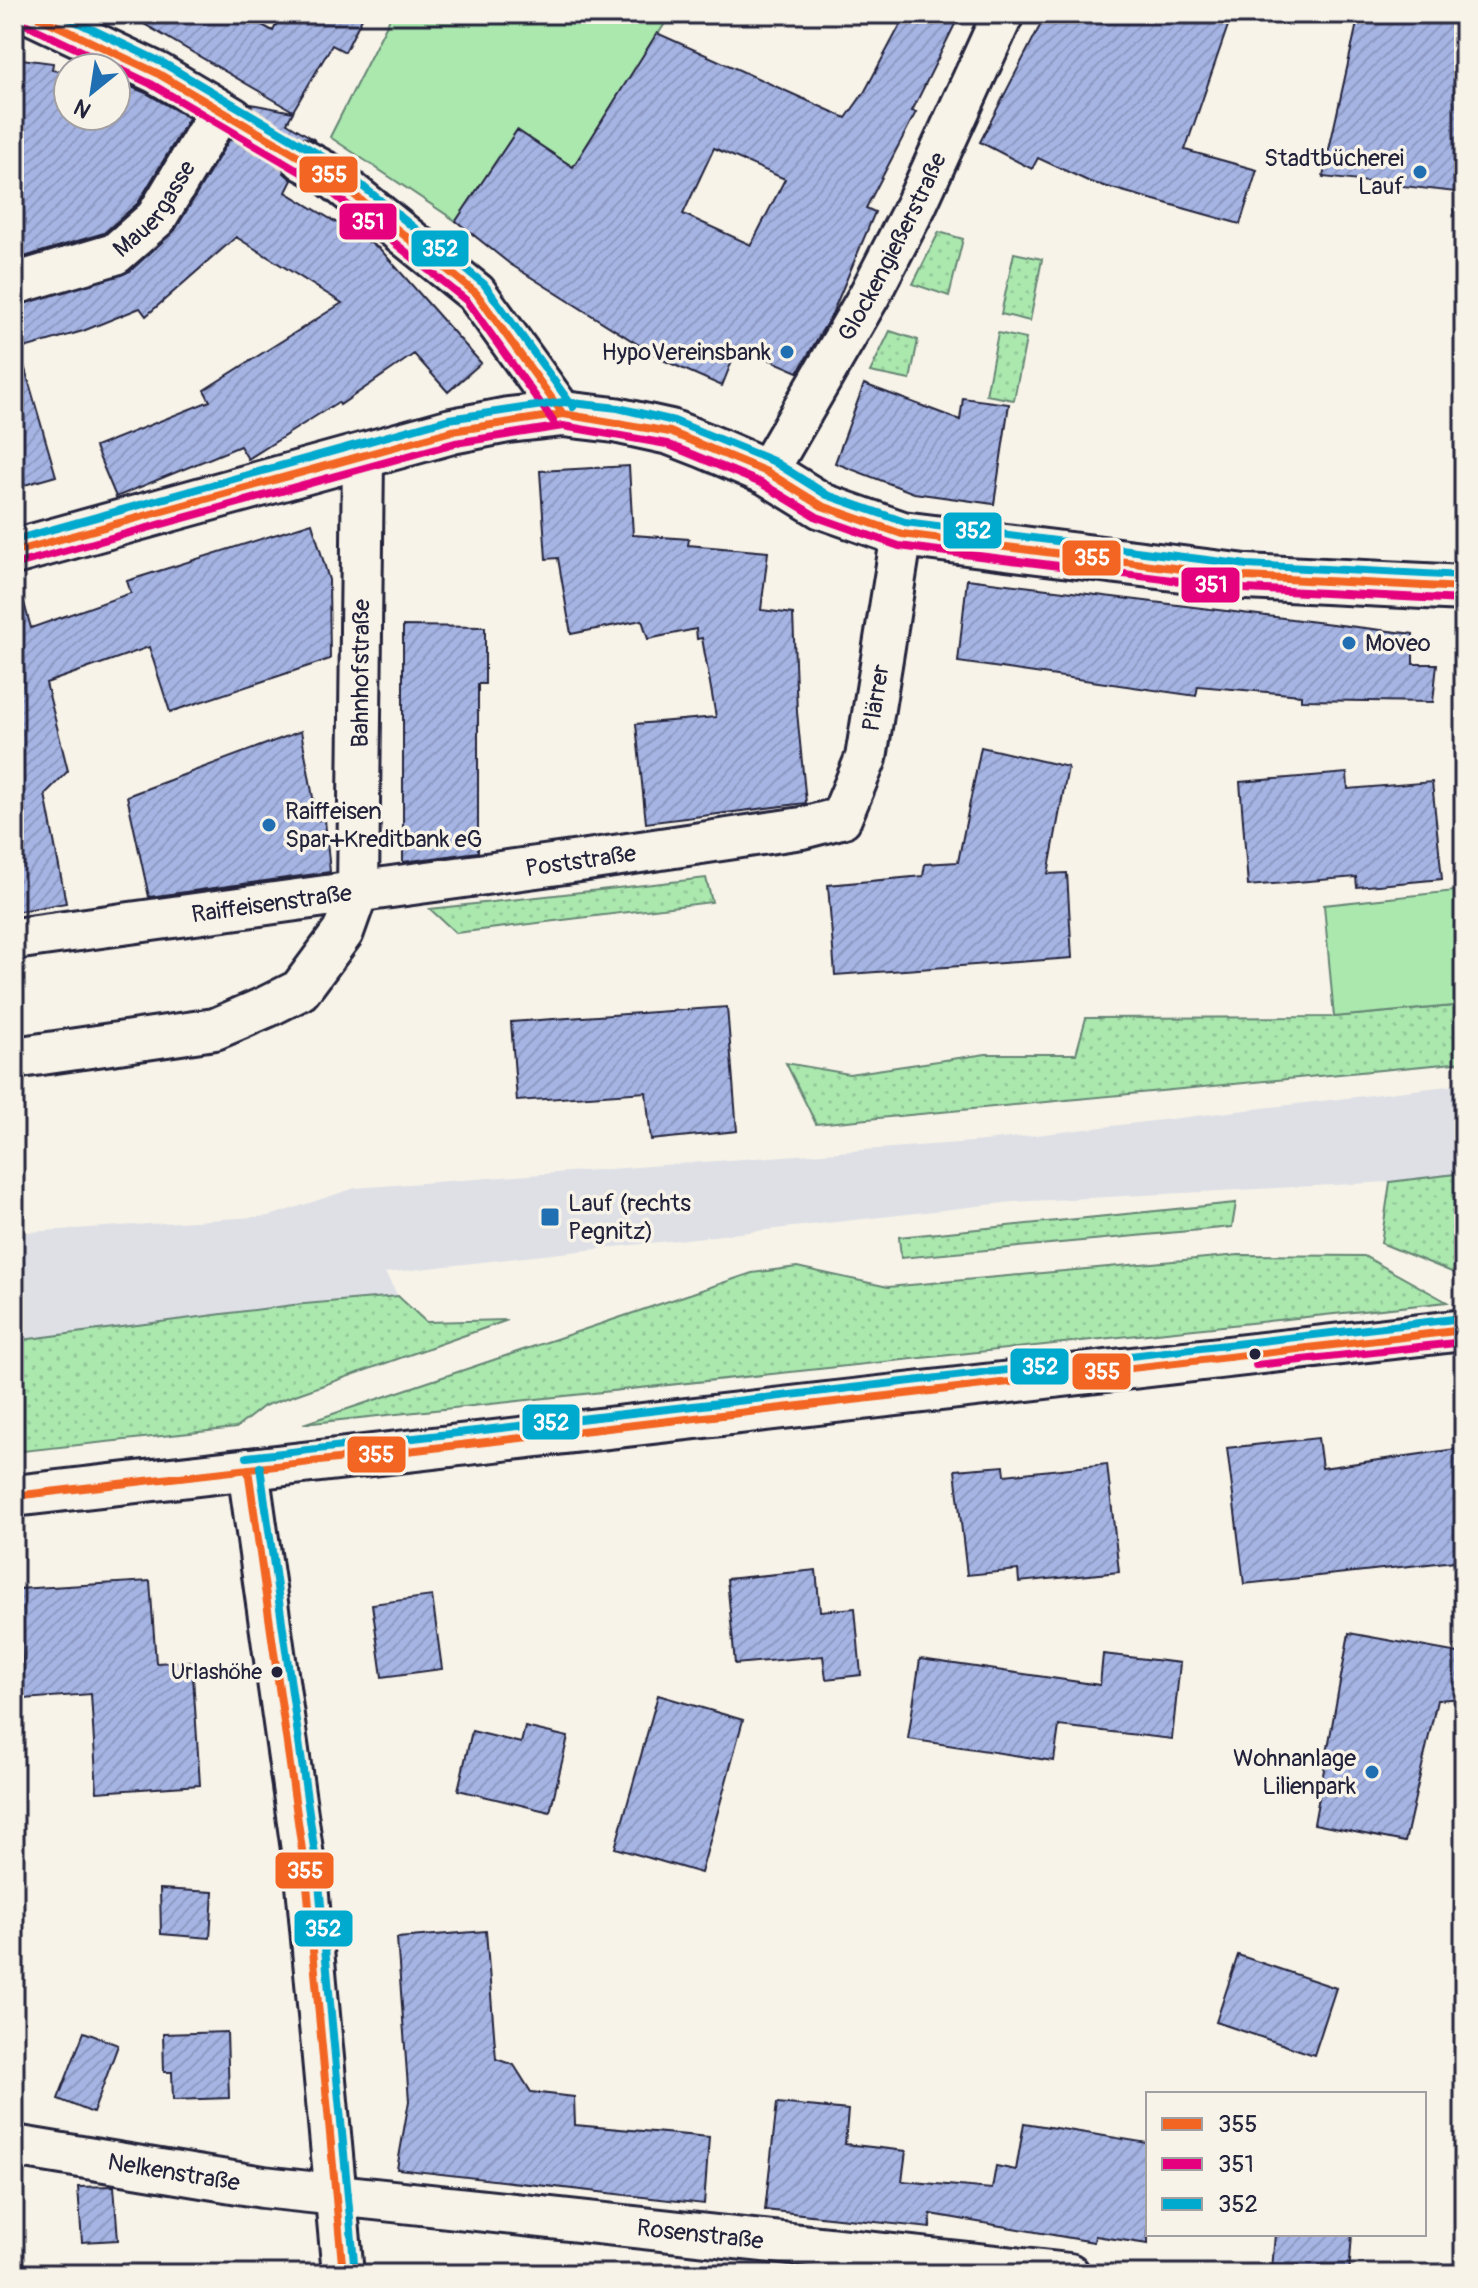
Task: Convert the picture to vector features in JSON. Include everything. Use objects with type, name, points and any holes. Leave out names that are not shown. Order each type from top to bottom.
[{"type":"street","name":"Mauergasse","points":[[14,284],[115,254],[156,218],[227,115],[157,73],[32,14]]},
{"type":"street","name":"Glockengießerstraße","points":[[767,472],[785,447],[916,205],[1003,14]]},
{"type":"street","points":[[303,160],[327,173],[476,293],[563,414]]},
{"type":"street","points":[[14,552],[452,431],[563,414],[615,420],[670,432],[767,472],[822,506],[902,534],[1246,577],[1464,588]]},
{"type":"street","name":"Bahnhofstraße","points":[[358,890],[363,457]]},
{"type":"street","name":"Plärrer","points":[[802,828],[841,818],[866,758],[902,534]]},
{"type":"street","name":"Poststraße","points":[[358,890],[802,828]]},
{"type":"street","name":"Raiffeisenstraße","points":[[14,939],[358,890],[343,932],[300,990],[266,1007],[215,1029],[14,1058]]},
{"type":"street","points":[[14,1496],[1464,1330]]},
{"type":"street","points":[[248,1469],[307,1885],[333,2193],[343,2274]]},
{"type":"street","name":"Nelkenstraße","points":[[14,2146],[263,2187],[333,2193]]},
{"type":"street","name":"Rosenstraße","points":[[333,2193],[1069,2274]]},
{"type":"shaded area","points":[[1464,1084],[1464,1173],[1390,1182],[1013,1202],[385,1273],[398,1296],[293,1305],[14,1341],[14,1233],[270,1216],[355,1188],[985,1141]]},
{"type":"green space","points":[[392,14],[671,14],[573,167],[517,131],[456,221],[330,137]]},
{"type":"green space","points":[[939,232],[963,239],[949,296],[913,284]]},
{"type":"green space","points":[[1014,253],[1042,259],[1030,321],[1001,314]]},
{"type":"green space","points":[[890,331],[918,340],[910,380],[870,372]]},
{"type":"green space","points":[[998,333],[1026,339],[1014,400],[986,395]]},
{"type":"green space","points":[[706,878],[712,902],[456,933],[430,909]]},
{"type":"green space","points":[[1464,890],[1464,1005],[1334,1017],[1324,905]]},
{"type":"green space","points":[[1464,1005],[1464,1062],[816,1124],[786,1063],[849,1074],[986,1054],[1076,1054],[1086,1018],[1334,1017]]},
{"type":"green space","points":[[1464,1173],[1464,1277],[1381,1243],[1390,1182]]},
{"type":"green space","points":[[1236,1203],[1232,1227],[901,1258],[899,1237]]},
{"type":"green space","points":[[1239,1255],[1364,1256],[1447,1302],[303,1424],[752,1273],[797,1267],[888,1287]]},
{"type":"green space","points":[[398,1296],[426,1322],[508,1320],[264,1406],[236,1428],[14,1452],[14,1341],[293,1305]]},
{"type":"building","points":[[127,14],[242,14],[273,31],[279,19],[270,14],[364,14],[345,52],[332,45],[293,111]]},
{"type":"building","points":[[906,14],[960,14],[912,111],[916,112],[866,208],[875,212],[832,314],[798,372],[738,346],[722,386],[663,360],[510,264],[456,221],[517,130],[573,167],[657,33],[846,118],[865,91]],"holes":[[[714,148],[785,179],[751,245],[683,214]]]},
{"type":"building","points":[[1046,14],[1232,14],[1185,150],[1257,170],[1240,224],[1090,182],[1038,158],[1032,169],[980,142]]},
{"type":"building","points":[[1359,14],[1464,14],[1464,193],[1323,177]]},
{"type":"building","points":[[14,58],[52,63],[52,132],[132,132],[132,87],[189,118],[138,203],[104,233],[14,260]]},
{"type":"building","points":[[251,104],[293,112],[287,123],[315,140],[302,137],[283,148],[280,161],[284,173],[292,180],[286,192],[380,249],[481,363],[448,392],[414,354],[340,405],[338,402],[248,459],[240,446],[116,497],[95,447],[210,401],[204,390],[342,303],[236,237],[146,316],[140,308],[83,331],[14,351],[14,306],[130,271],[175,230],[229,140],[244,138],[252,130],[256,117]]},
{"type":"building","points":[[23,362],[56,476],[14,488],[14,364]]},
{"type":"building","points":[[864,384],[960,420],[963,398],[1009,404],[994,504],[914,493],[835,463]]},
{"type":"building","points":[[629,466],[633,535],[689,539],[688,545],[768,552],[761,610],[793,614],[797,712],[806,803],[646,823],[636,724],[716,717],[702,638],[697,639],[696,629],[648,639],[642,620],[571,634],[558,558],[546,559],[540,471]]},
{"type":"building","points":[[312,523],[329,580],[330,659],[170,712],[149,647],[46,683],[68,771],[45,794],[66,903],[14,912],[14,605],[24,603],[31,628],[131,593],[127,581]]},
{"type":"building","points":[[967,579],[1413,634],[1413,664],[1437,664],[1433,702],[1301,700],[1301,695],[1198,686],[1196,696],[958,662]]},
{"type":"building","points":[[403,626],[485,627],[485,684],[478,684],[478,852],[403,862]]},
{"type":"building","points":[[301,731],[317,820],[325,820],[330,872],[149,897],[127,796]]},
{"type":"building","points":[[981,747],[1068,767],[1048,874],[1067,873],[1072,958],[835,975],[828,885],[923,876],[925,864],[958,862]]},
{"type":"building","points":[[1347,773],[1348,789],[1432,782],[1442,879],[1357,887],[1356,877],[1248,886],[1240,782]]},
{"type":"building","points":[[727,1007],[737,1131],[651,1140],[646,1092],[517,1101],[511,1022]]},
{"type":"building","points":[[1318,1438],[1322,1468],[1464,1448],[1464,1560],[1244,1584],[1227,1448]]},
{"type":"building","points":[[1107,1464],[1119,1572],[1019,1582],[1018,1570],[967,1575],[955,1470],[1004,1466],[1005,1475]]},
{"type":"building","points":[[816,1570],[820,1611],[855,1608],[861,1675],[826,1679],[823,1656],[735,1664],[727,1579]]},
{"type":"building","points":[[150,1581],[156,1663],[192,1661],[200,1785],[97,1792],[91,1694],[24,1699],[18,1589]]},
{"type":"building","points":[[432,1596],[442,1669],[382,1677],[372,1604]]},
{"type":"building","name":"Wohnanlage Lilienpark","points":[[1349,1633],[1464,1654],[1464,1698],[1437,1700],[1405,1842],[1314,1824]]},
{"type":"building","points":[[1103,1654],[1180,1663],[1172,1739],[1059,1726],[1054,1761],[908,1739],[920,1659],[1100,1685]]},
{"type":"building","points":[[658,1695],[743,1720],[701,1873],[615,1848]]},
{"type":"building","points":[[525,1727],[568,1737],[550,1812],[458,1790],[472,1731],[521,1743]]},
{"type":"building","points":[[160,1889],[213,1892],[210,1938],[161,1934]]},
{"type":"building","points":[[486,1931],[496,2059],[514,2065],[531,2092],[574,2097],[575,2125],[709,2137],[704,2204],[397,2169],[409,2101],[397,1938]]},
{"type":"building","points":[[1238,1955],[1336,1988],[1314,2055],[1216,2022]]},
{"type":"building","points":[[84,2032],[118,2045],[93,2113],[58,2099]]},
{"type":"building","points":[[227,2032],[229,2098],[173,2100],[172,2072],[164,2072],[163,2034]]},
{"type":"building","points":[[777,2103],[848,2110],[845,2144],[906,2151],[902,2181],[992,2189],[996,2166],[1016,2170],[1024,2123],[1146,2143],[1148,2244],[1095,2236],[1094,2242],[931,2214],[930,2228],[765,2210]]},
{"type":"building","points":[[114,2186],[118,2240],[82,2242],[78,2187]]},
{"type":"building","points":[[1275,2236],[1352,2236],[1349,2274],[1272,2270]]},
{"type":"tunnel","points":[[233,118],[303,160]]},
{"type":"transit line","name":"355","points":[[32,14],[157,73],[327,173],[476,293],[563,414]]},
{"type":"transit line","name":"352","points":[[60,14],[163,63],[335,164],[484,284],[573,407]]},
{"type":"transit line","name":"351","points":[[27,25],[151,84],[320,183],[467,301],[553,421]]},
{"type":"transit line","name":"352","points":[[14,540],[449,419],[563,402],[618,408],[674,421],[773,461],[827,495],[905,522],[1247,565],[1464,576]]},
{"type":"transit line","name":"355","points":[[14,552],[452,431],[563,414],[670,432],[767,472],[822,506],[902,534],[1246,577],[1464,588]]},
{"type":"transit line","name":"351","points":[[17,564],[455,443],[563,426],[667,444],[761,483],[817,517],[899,546],[1245,589],[1463,600]]},
{"type":"transit line","name":"352","points":[[247,1457],[1463,1318]]},
{"type":"transit line","name":"355","points":[[14,1496],[1464,1330]]},
{"type":"transit line","name":"351","points":[[1256,1365],[1464,1342]]},
{"type":"transit line","name":"352","points":[[260,1467],[319,1883],[355,2273]]},
{"type":"transit line","name":"355","points":[[248,1469],[307,1885],[343,2274]]},
{"type":"place","name":"Stadtbücherei Lauf","points":[[1420,172]]},
{"type":"place","name":"HypoVereinsbank","points":[[787,352]]},
{"type":"place","name":"Moveo","points":[[1349,643]]},
{"type":"place","name":"Raiffeisen Spar+Kreditbank eG","points":[[269,825]]},
{"type":"place","name":"Lauf (rechts Pegnitz)","points":[[550,1217]]},
{"type":"place","name":"Urlashöhe","points":[[277,1672]]},
{"type":"place","name":"Wohnanlage Lilienpark","points":[[1372,1772]]}]
